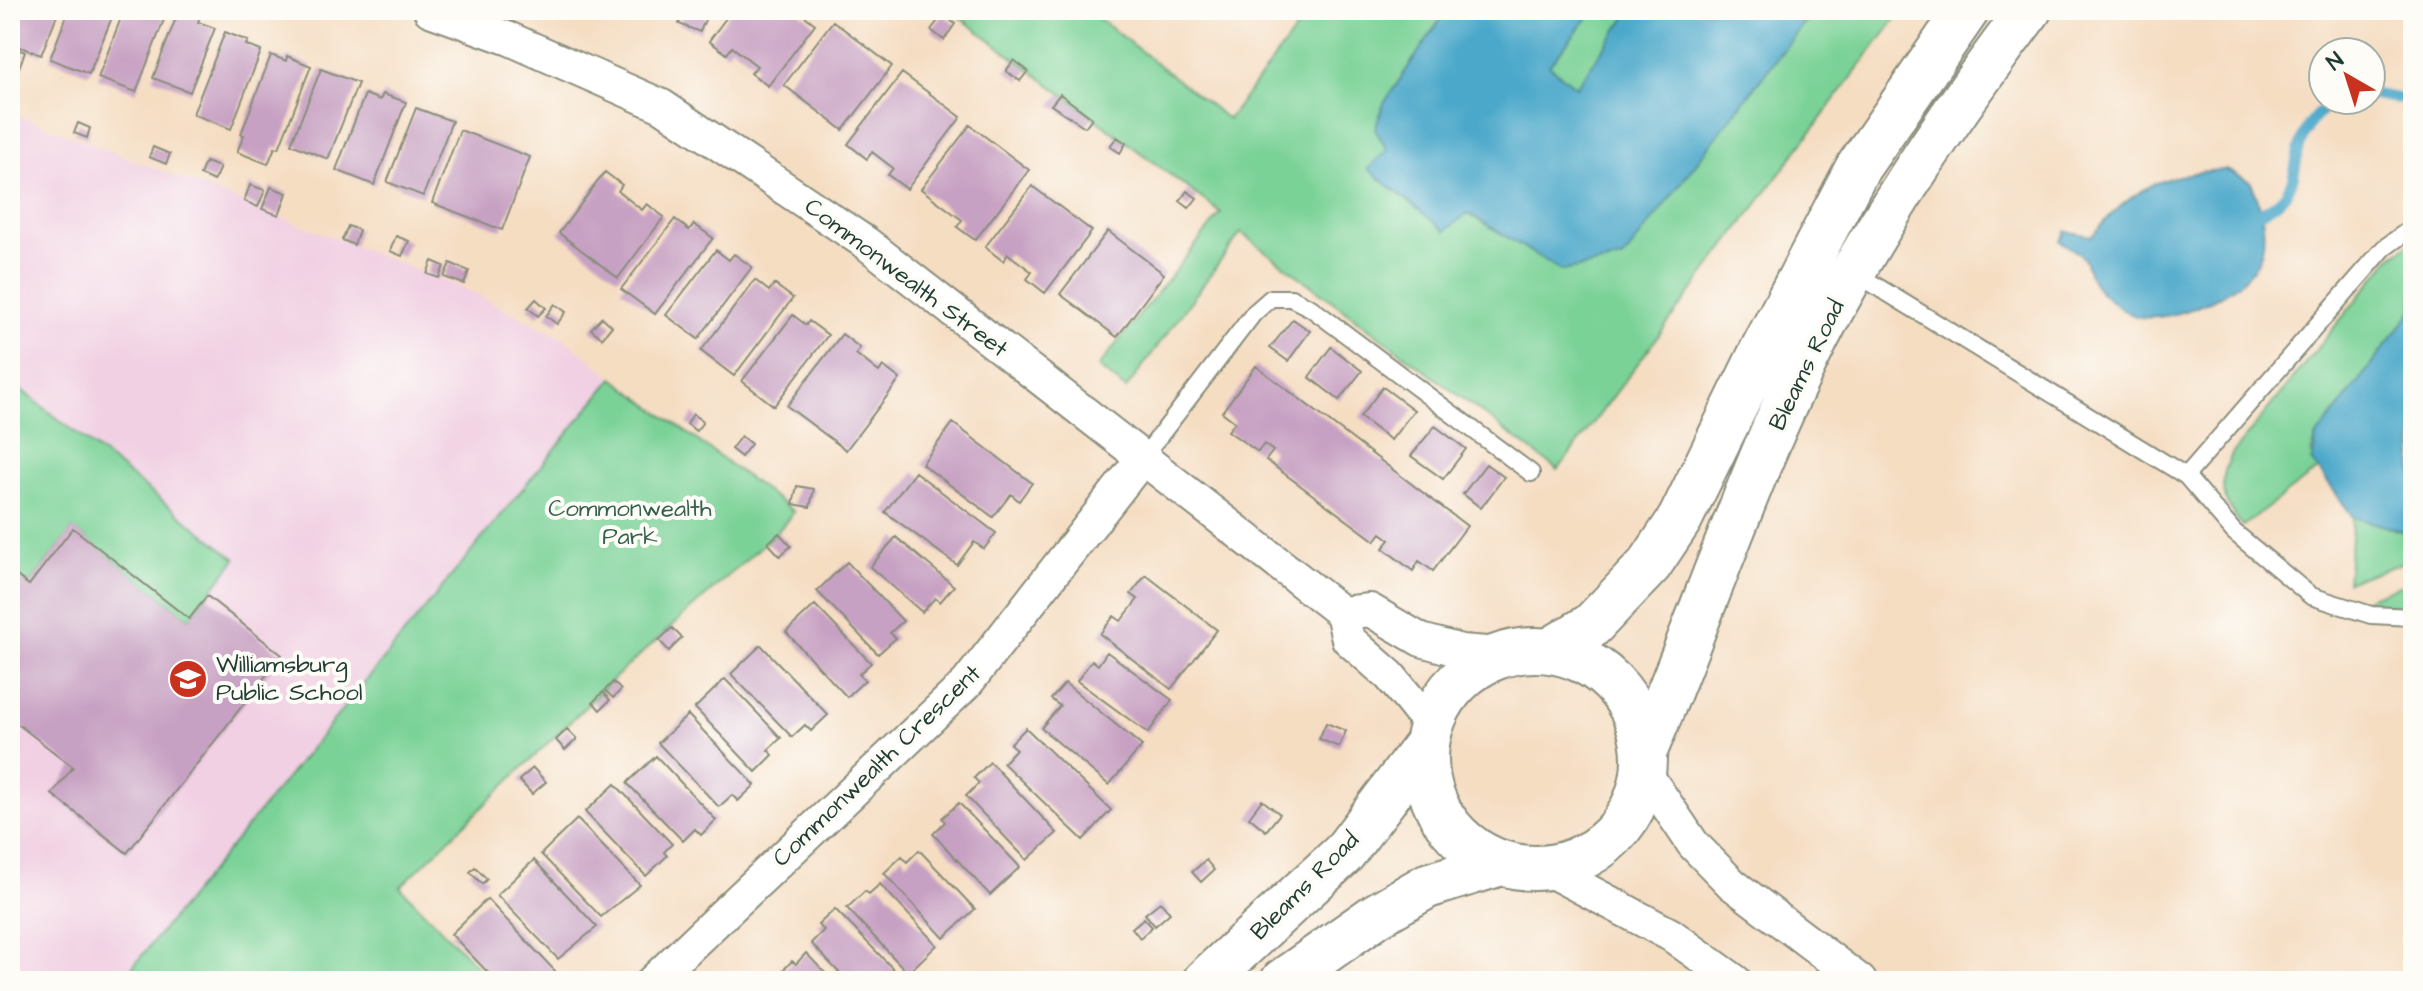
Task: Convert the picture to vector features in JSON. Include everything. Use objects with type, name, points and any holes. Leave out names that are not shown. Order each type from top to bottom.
[{"type":"main road","name":"Bleams Road","points":[[1549,651],[1592,625],[1650,564],[1680,519],[1857,169],[1967,10]]},
{"type":"main road","name":"Bleams Road","points":[[1644,762],[1761,463],[1832,308],[1912,174],[2029,10]]},
{"type":"main road","points":[[1531,649],[1549,651],[1563,652],[1591,664],[1616,684],[1634,710],[1644,762],[1637,800],[1622,826],[1601,847],[1574,861],[1545,868],[1501,863],[1474,850],[1451,830],[1443,818],[1426,776],[1428,735],[1445,695],[1470,670],[1500,654],[1531,649]]},
{"type":"main road","name":"Bleams Road","points":[[1205,981],[1343,854],[1428,735]]},
{"type":"main road","points":[[1283,981],[1377,915],[1427,886],[1501,863]]},
{"type":"street","name":"Commonwealth Street","points":[[430,10],[510,39],[662,106],[866,243],[1342,613],[1348,639],[1390,676],[1428,735]]},
{"type":"street","name":"Commonwealth Crescent","points":[[653,981],[967,683],[1142,459]]},
{"type":"street","points":[[1342,613],[1370,610],[1421,640],[1461,651],[1500,654]]},
{"type":"street","points":[[1644,762],[1693,844],[1732,884],[1860,981]]},
{"type":"street","points":[[1545,868],[1671,935],[1735,981]]},
{"type":"lane","points":[[2186,476],[2384,248],[2413,227]]},
{"type":"lane","points":[[1854,272],[2186,476],[2234,532],[2311,596],[2371,615],[2413,617]]},
{"type":"lane","points":[[1142,459],[1254,313],[1271,298],[1291,298],[1311,308],[1531,473]]},
{"type":"shaded area","name":"Williamsburg Public School","points":[[10,112],[465,289],[566,340],[613,378],[121,981],[10,981]]},
{"type":"green space","points":[[950,10],[1088,10],[1228,119],[1311,10],[1447,10],[1384,103],[1467,213],[1562,271],[1623,258],[1808,18],[1809,10],[1902,10],[1558,470],[1241,233],[1126,389],[1098,367],[1221,213]]},
{"type":"green space","points":[[1594,10],[1631,10],[1576,88],[1548,65]]},
{"type":"green space","points":[[2413,241],[2413,310],[2317,436],[2311,453],[2318,470],[2243,526],[2230,509],[2224,492],[2224,474],[2232,454],[2391,257]]},
{"type":"green space","name":"Commonwealth Park","points":[[613,378],[794,512],[778,531],[621,672],[400,887],[491,981],[121,981]]},
{"type":"green space","points":[[10,381],[236,559],[189,619],[73,529],[29,585],[10,571]]},
{"type":"green space","points":[[2353,517],[2413,534],[2413,559],[2347,582]]},
{"type":"green space","points":[[2413,581],[2413,609],[2363,603],[2367,598]]},
{"type":"water","points":[[1447,10],[1594,10],[1549,65],[1576,87],[1631,10],[1809,10],[1808,17],[1623,259],[1562,271],[1468,213],[1445,231],[1368,169],[1387,150],[1375,129],[1384,103]]},
{"type":"water","points":[[2226,170],[2250,181],[2254,189],[2262,219],[2262,250],[2251,271],[2239,283],[2205,303],[2168,316],[2131,314],[2101,292],[2091,280],[2084,259],[2060,241],[2066,231],[2092,236],[2121,206],[2167,179]]},
{"type":"water","points":[[2413,310],[2413,534],[2353,517],[2312,461],[2317,436]]},
{"type":"building","points":[[14,10],[59,10],[41,55],[10,43],[10,21]]},
{"type":"building","points":[[69,10],[115,10],[89,74],[50,59]]},
{"type":"building","points":[[124,10],[150,10],[165,17],[136,92],[98,78]]},
{"type":"building","points":[[179,10],[201,14],[198,22],[215,28],[190,92],[153,78]]},
{"type":"building","points":[[667,10],[709,10],[700,32],[679,24],[682,16]]},
{"type":"building","points":[[732,10],[797,10],[815,24],[768,86],[751,73],[757,66],[732,47],[727,54],[709,41]]},
{"type":"building","points":[[943,14],[955,24],[944,40],[931,30]]},
{"type":"building","points":[[833,21],[892,66],[843,130],[784,85]]},
{"type":"building","points":[[225,32],[248,41],[246,45],[261,51],[231,129],[193,114]]},
{"type":"building","points":[[10,46],[25,52],[18,70],[10,67]]},
{"type":"building","points":[[271,55],[286,61],[287,56],[311,66],[279,148],[275,147],[268,164],[237,152]]},
{"type":"building","points":[[1014,60],[1028,71],[1020,81],[1006,71]]},
{"type":"building","points":[[321,69],[358,83],[328,159],[291,144]]},
{"type":"building","points":[[902,73],[961,117],[907,189],[888,175],[893,168],[872,152],[867,159],[848,144]]},
{"type":"building","points":[[365,94],[380,100],[383,94],[406,102],[374,185],[336,170]]},
{"type":"building","points":[[1060,94],[1092,118],[1085,127],[1051,105]]},
{"type":"building","points":[[416,108],[452,121],[423,196],[387,182]]},
{"type":"building","points":[[78,123],[90,128],[87,138],[74,133]]},
{"type":"building","points":[[970,125],[1029,170],[975,240],[957,227],[962,220],[921,189]]},
{"type":"building","points":[[460,130],[530,157],[502,230],[432,203]]},
{"type":"building","points":[[1117,137],[1126,143],[1120,153],[1110,146]]},
{"type":"building","points":[[153,147],[170,154],[166,164],[149,157]]},
{"type":"building","points":[[205,162],[220,167],[214,181],[200,175]]},
{"type":"building","points":[[605,172],[622,185],[618,191],[642,210],[647,204],[664,217],[618,278],[559,233]]},
{"type":"building","points":[[250,185],[265,190],[258,207],[244,201]]},
{"type":"building","points":[[1032,186],[1092,231],[1045,293],[1027,279],[1032,272],[1008,254],[1003,261],[985,247]]},
{"type":"building","points":[[271,187],[287,193],[279,215],[262,209]]},
{"type":"building","points":[[1187,191],[1197,198],[1189,208],[1180,201]]},
{"type":"building","points":[[675,219],[689,230],[694,224],[713,238],[655,314],[621,289]]},
{"type":"building","points":[[348,226],[359,230],[354,245],[342,240]]},
{"type":"building","points":[[1108,231],[1164,274],[1117,337],[1060,294]]},
{"type":"building","points":[[396,236],[409,241],[402,256],[390,251]]},
{"type":"building","points":[[716,250],[729,260],[734,254],[752,267],[698,339],[666,315]]},
{"type":"building","points":[[432,261],[444,266],[439,278],[427,274]]},
{"type":"building","points":[[450,263],[469,271],[464,284],[444,277]]},
{"type":"building","points":[[755,280],[769,291],[774,284],[793,298],[734,376],[701,351]]},
{"type":"building","points":[[536,299],[546,308],[538,316],[528,308]]},
{"type":"building","points":[[555,304],[566,312],[557,324],[546,316]]},
{"type":"building","points":[[793,315],[806,325],[809,321],[828,335],[774,406],[742,381]]},
{"type":"building","points":[[602,317],[612,326],[602,338],[591,329]]},
{"type":"building","points":[[1293,319],[1310,331],[1288,361],[1270,348]]},
{"type":"building","points":[[842,334],[860,348],[856,354],[879,372],[883,366],[900,379],[846,450],[787,406]]},
{"type":"building","points":[[1331,347],[1362,371],[1339,400],[1309,377]]},
{"type":"building","points":[[1256,366],[1467,526],[1433,571],[1419,561],[1413,571],[1383,548],[1390,540],[1381,533],[1375,541],[1266,460],[1273,451],[1264,444],[1258,452],[1228,431],[1235,422],[1222,412]]},
{"type":"building","points":[[1383,387],[1414,410],[1391,440],[1360,417]]},
{"type":"building","points":[[693,414],[703,422],[696,431],[687,424]]},
{"type":"building","points":[[953,423],[1032,483],[1019,501],[1011,494],[993,517],[922,464]]},
{"type":"building","points":[[1435,426],[1466,449],[1443,479],[1411,456]]},
{"type":"building","points":[[741,436],[751,444],[741,457],[731,449]]},
{"type":"building","points":[[1486,464],[1504,477],[1481,508],[1463,494]]},
{"type":"building","points":[[915,472],[996,533],[984,549],[974,542],[957,565],[885,512]]},
{"type":"building","points":[[797,486],[814,489],[810,507],[793,504]]},
{"type":"building","points":[[73,528],[189,619],[207,596],[282,655],[127,853],[52,794],[73,767],[10,718],[10,571],[29,585]]},
{"type":"building","points":[[779,533],[791,546],[780,556],[768,543]]},
{"type":"building","points":[[896,537],[954,586],[940,602],[935,598],[922,612],[870,567]]},
{"type":"building","points":[[847,562],[903,621],[890,633],[896,638],[878,654],[817,591]]},
{"type":"building","points":[[1146,575],[1217,630],[1171,689],[1100,634],[1114,616],[1121,621],[1138,599],[1131,594]]},
{"type":"building","points":[[815,605],[871,663],[859,674],[865,680],[847,697],[786,632]]},
{"type":"building","points":[[672,628],[682,638],[669,651],[659,640]]},
{"type":"building","points":[[761,645],[828,715],[811,731],[805,725],[792,737],[731,674]]},
{"type":"building","points":[[1107,652],[1172,700],[1148,733],[1077,681],[1092,660],[1098,665]]},
{"type":"building","points":[[725,679],[781,738],[768,750],[773,755],[756,772],[695,708]]},
{"type":"building","points":[[613,682],[621,690],[613,698],[605,690]]},
{"type":"building","points":[[1065,683],[1142,746],[1109,785],[1041,728],[1060,706],[1051,699]]},
{"type":"building","points":[[603,692],[610,700],[600,710],[593,702]]},
{"type":"building","points":[[688,715],[755,785],[738,801],[732,795],[719,807],[658,743]]},
{"type":"building","points":[[1326,723],[1346,731],[1339,747],[1319,739]]},
{"type":"building","points":[[1026,728],[1111,810],[1083,840],[1003,763],[1016,749],[1010,744]]},
{"type":"building","points":[[567,729],[577,739],[565,750],[556,740]]},
{"type":"building","points":[[656,756],[716,820],[701,835],[695,829],[683,841],[627,783]]},
{"type":"building","points":[[990,762],[1057,833],[1027,860],[966,796],[979,783],[974,778]]},
{"type":"building","points":[[533,768],[546,782],[532,794],[519,780]]},
{"type":"building","points":[[615,784],[672,844],[664,852],[667,856],[646,876],[585,812]]},
{"type":"building","points":[[1262,800],[1280,814],[1266,831],[1249,817]]},
{"type":"building","points":[[959,803],[1020,867],[990,895],[933,834],[945,822],[942,818]]},
{"type":"building","points":[[577,819],[640,885],[601,917],[541,854]]},
{"type":"building","points":[[919,850],[975,909],[944,938],[884,873],[902,856],[907,862]]},
{"type":"building","points":[[534,860],[597,927],[558,959],[497,895]]},
{"type":"building","points":[[1206,860],[1214,870],[1201,882],[1192,872]]},
{"type":"building","points":[[475,867],[487,879],[482,884],[470,872]]},
{"type":"building","points":[[880,884],[937,945],[908,973],[847,908],[865,891],[869,894]]},
{"type":"building","points":[[487,899],[556,972],[547,981],[534,978],[496,981],[451,934]]},
{"type":"building","points":[[1160,902],[1170,913],[1155,926],[1145,914]]},
{"type":"building","points":[[835,909],[902,978],[899,981],[847,981],[811,943],[824,930],[818,925]]},
{"type":"building","points":[[1144,918],[1152,927],[1140,938],[1132,928]]},
{"type":"building","points":[[806,953],[833,981],[775,978],[792,961],[796,964]]},
{"type":"waterway","points":[[2387,97],[2413,101]]},
{"type":"waterway","points":[[2249,218],[2268,209],[2289,189],[2302,140],[2316,116]]},
{"type":"place","name":"Williamsburg Public School","points":[[188,679]]}]
